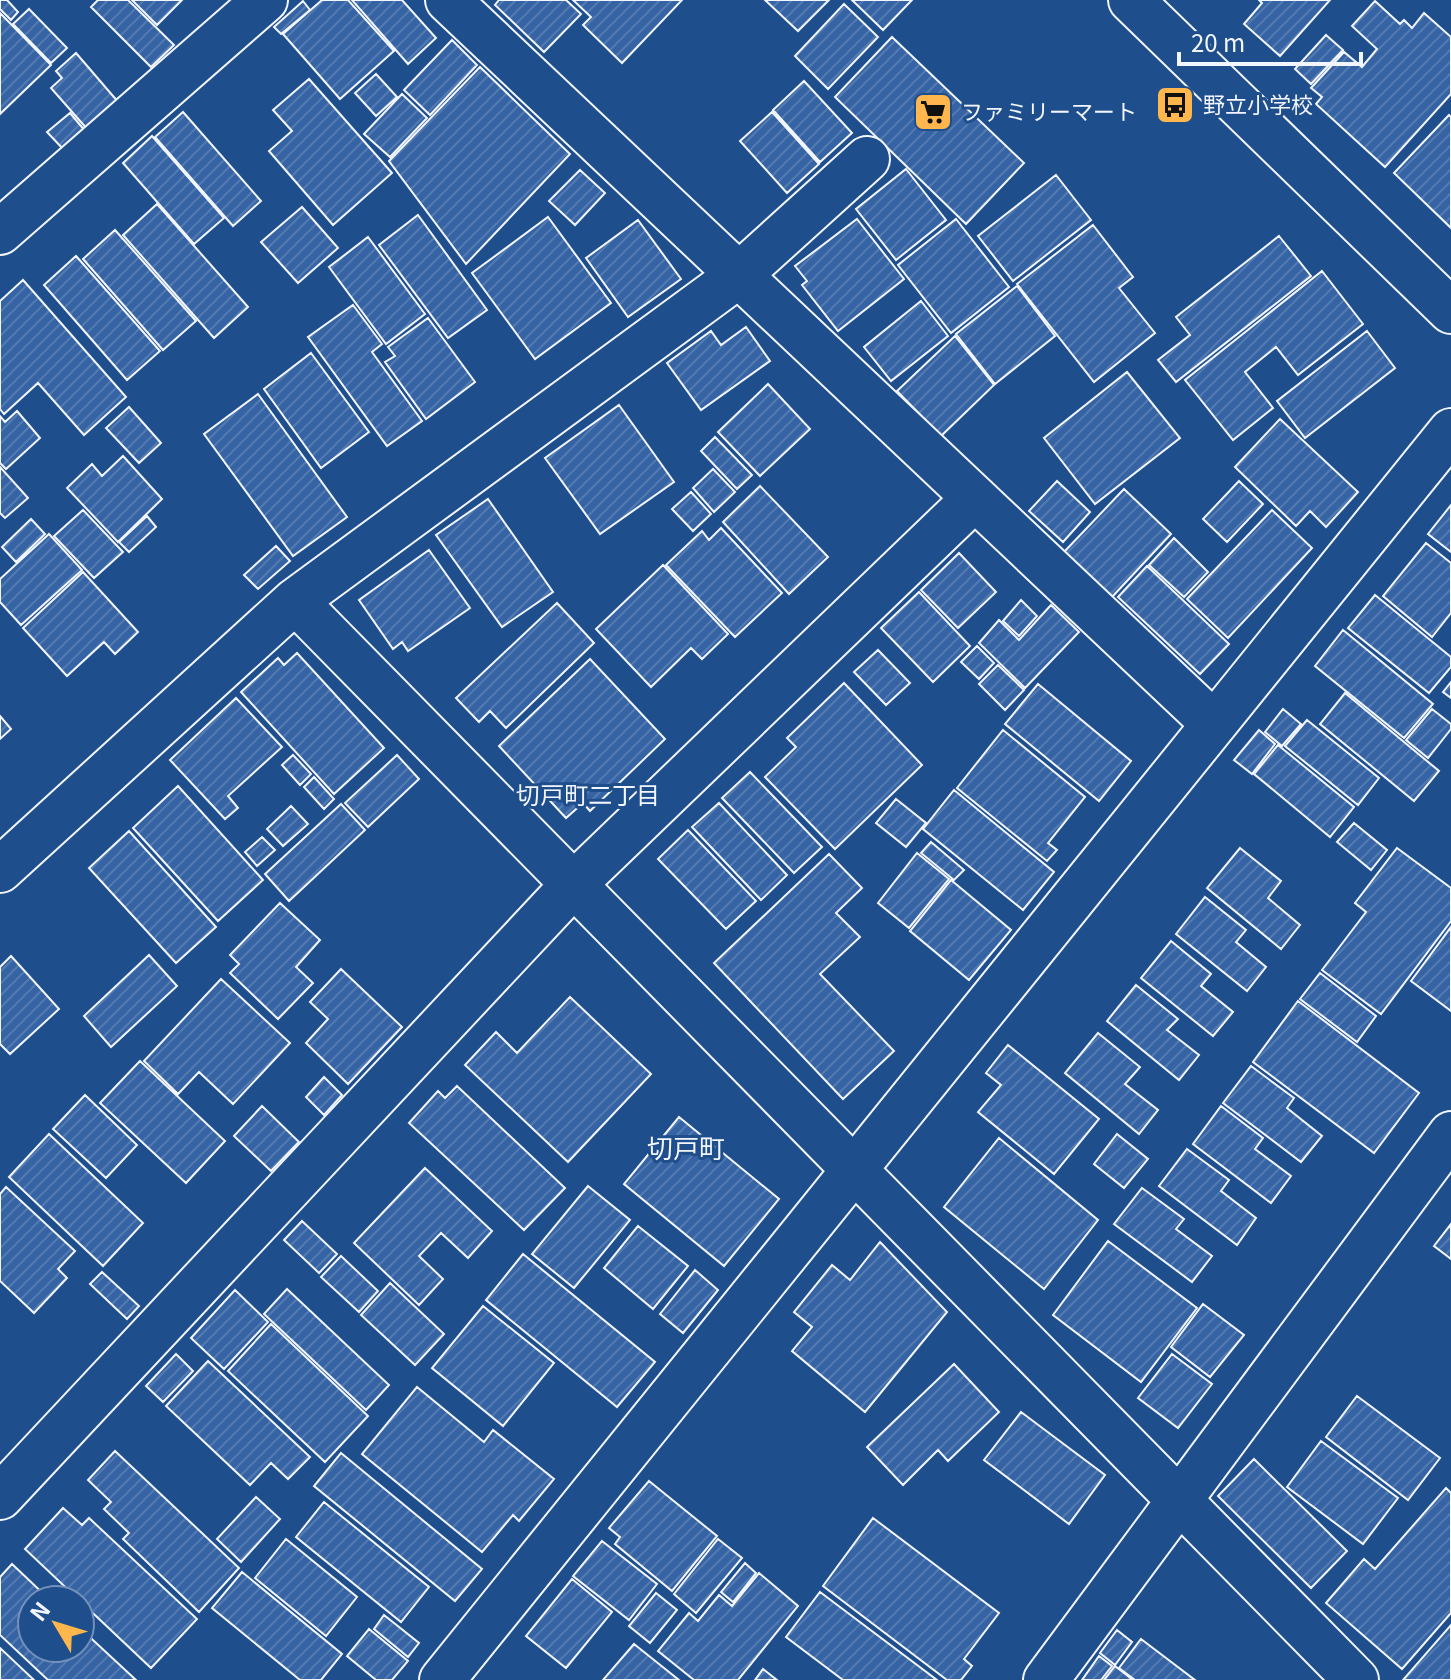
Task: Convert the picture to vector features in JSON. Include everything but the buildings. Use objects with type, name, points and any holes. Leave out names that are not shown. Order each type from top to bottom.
[{"type":"street","points":[[0,232],[265,0]]},
{"type":"street","points":[[448,0],[1214,724]]},
{"type":"street","points":[[1131,0],[1451,311]]},
{"type":"street","points":[[0,870],[295,601],[739,275],[867,159]]},
{"type":"street","points":[[442,1680],[1451,431]]},
{"type":"street","points":[[0,1497],[574,884],[975,498]]},
{"type":"street","points":[[295,601],[1356,1680]]},
{"type":"street","points":[[1046,1680],[1451,1134]]},
{"type":"place","name":"野立小学校","points":[[1175,105]]},
{"type":"place","name":"ファミリーマート","points":[[933,112]]},
{"type":"district","name":"切戸町二丁目","points":[[588,796]]},
{"type":"district","name":"切戸町","points":[[686,1149]]}]
